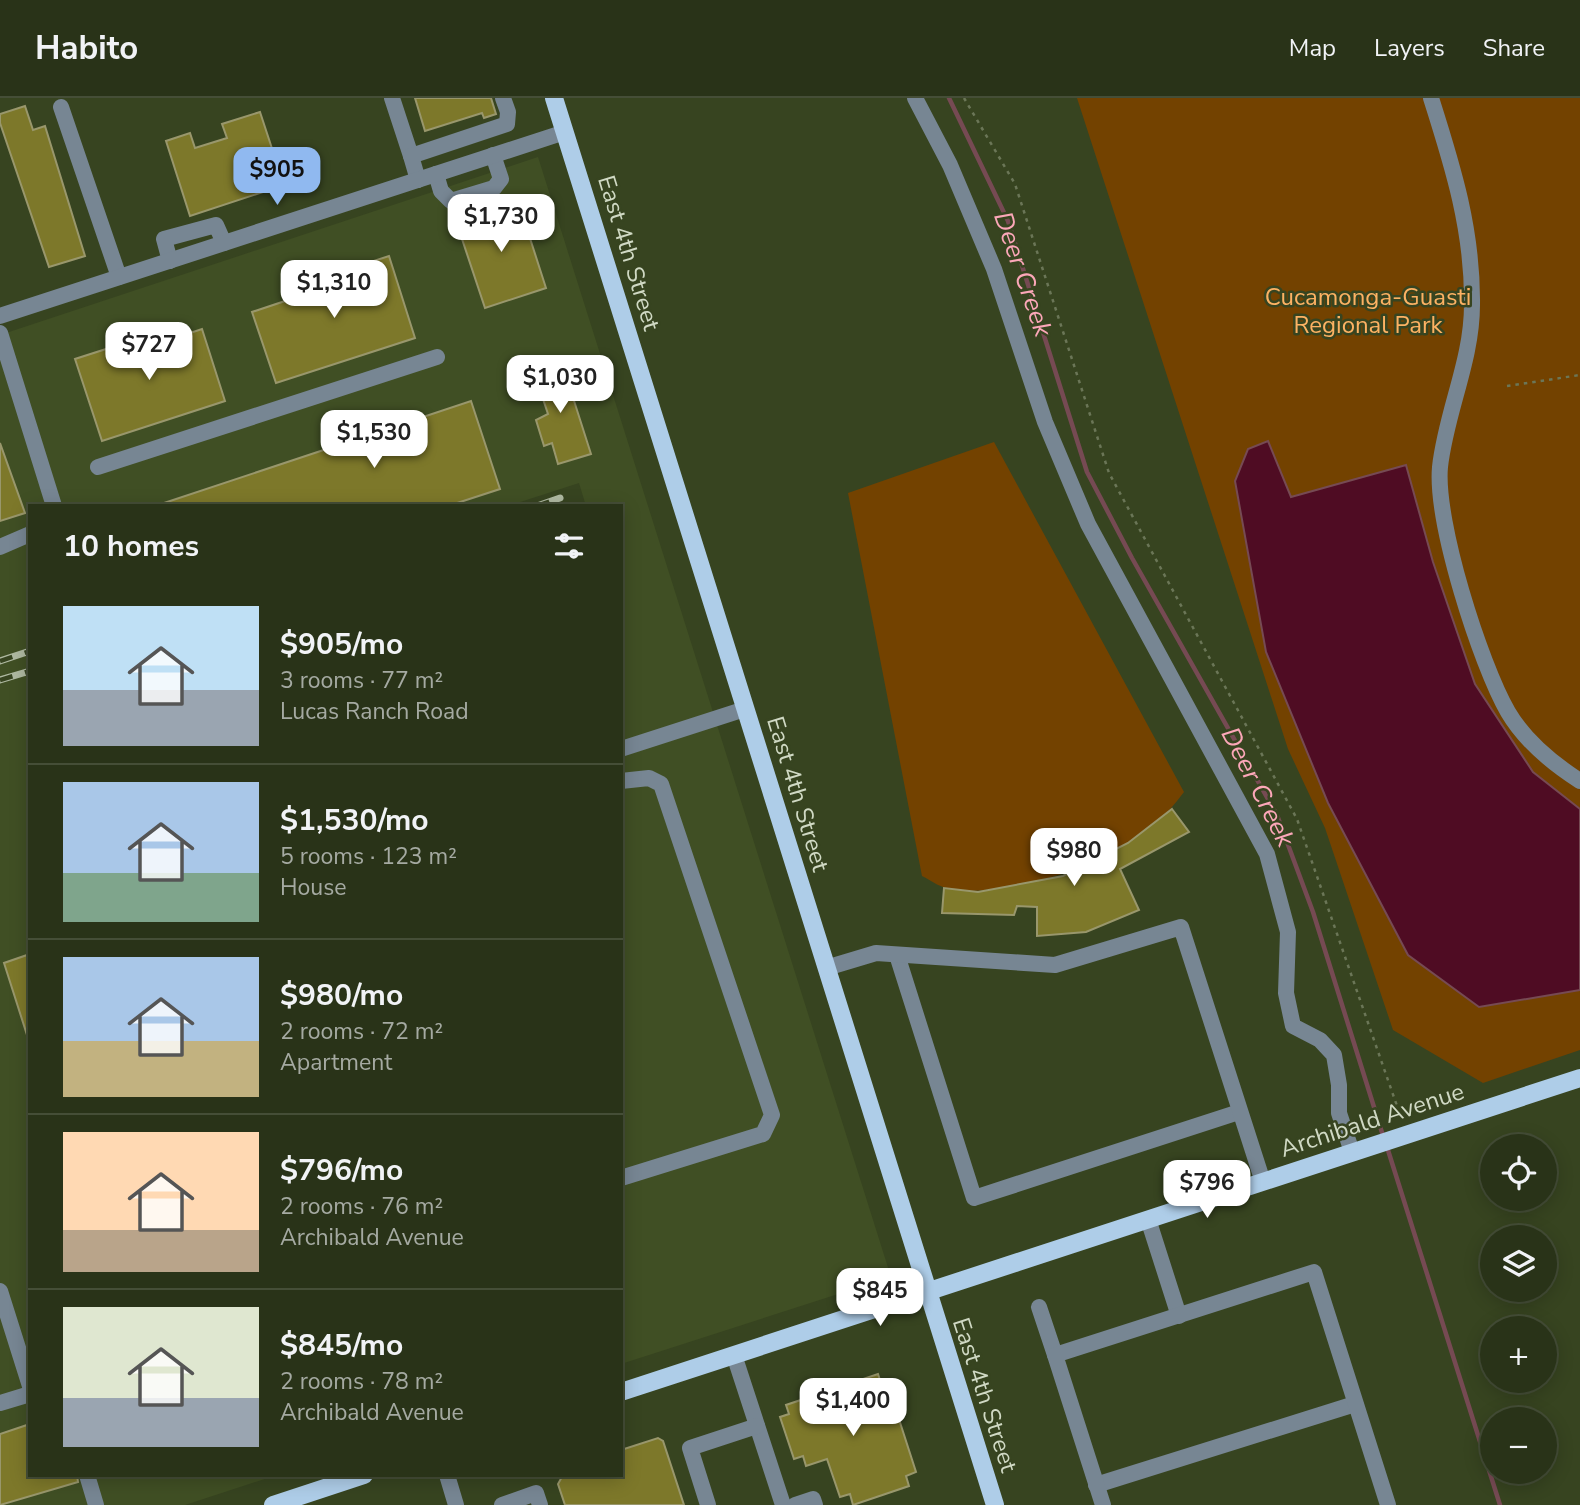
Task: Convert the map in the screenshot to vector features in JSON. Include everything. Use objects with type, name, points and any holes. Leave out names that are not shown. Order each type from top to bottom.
[{"type":"main road","name":"East 4th Street","points":[[554,98],[926,1292],[995,1505]]},
{"type":"main road","name":"Archibald Avenue","points":[[623,1391],[1580,1078]]},
{"type":"main road","points":[[273,1505],[358,1477]]},
{"type":"street","points":[[392,98],[418,180]]},
{"type":"street","points":[[411,156],[507,124],[508,112],[503,98]]},
{"type":"street","points":[[915,98],[950,165],[994,269],[1045,422],[1088,524],[1266,853],[1288,932],[1286,993],[1293,1026],[1320,1040],[1334,1055],[1339,1085],[1339,1113],[1352,1152]]},
{"type":"street","points":[[1431,98],[1459,184],[1471,254],[1472,308],[1467,353],[1451,407],[1440,469],[1449,540],[1495,685],[1508,713],[1528,740],[1580,781]]},
{"type":"street","points":[[61,107],[119,277]]},
{"type":"street","points":[[0,316],[565,132]]},
{"type":"street","points":[[436,174],[441,191],[451,201],[494,188],[501,179],[493,155]]},
{"type":"street","points":[[170,261],[164,239],[216,225],[224,243]]},
{"type":"street","points":[[0,334],[4,360],[16,383],[53,504]]},
{"type":"street","points":[[98,467],[437,356]]},
{"type":"street","points":[[0,547],[28,535]]},
{"type":"street","points":[[623,748],[745,709]]},
{"type":"street","points":[[623,780],[649,778],[661,784],[772,1115],[763,1134],[623,1177]]},
{"type":"street","points":[[826,968],[876,953],[1055,965],[1181,927],[1263,1182]]},
{"type":"street","points":[[897,955],[974,1198],[1239,1112]]},
{"type":"street","points":[[1148,1219],[1179,1316]]},
{"type":"street","points":[[1055,1355],[1314,1272],[1388,1505]]},
{"type":"street","points":[[0,1291],[28,1380]]},
{"type":"street","points":[[1039,1307],[1103,1505]]},
{"type":"street","points":[[734,1355],[783,1505]]},
{"type":"street","points":[[0,1403],[28,1395]]},
{"type":"street","points":[[1096,1485],[1355,1404]]},
{"type":"street","points":[[708,1505],[690,1448],[757,1426]]},
{"type":"street","points":[[88,1477],[96,1505]]},
{"type":"street","points":[[448,1477],[456,1505]]},
{"type":"street","points":[[502,1505],[536,1493],[540,1505]]},
{"type":"street","points":[[795,1505],[813,1499],[815,1505]]},
{"type":"path","points":[[964,98],[1015,184],[1109,473],[1297,819],[1397,1107]]},
{"type":"path","points":[[1507,386],[1580,375]]},
{"type":"shaded area","points":[[538,157],[891,1277],[623,1363],[623,504],[585,504],[579,483],[514,504],[28,504],[28,1477],[271,1477],[185,1505],[0,1505],[0,335]]},
{"type":"shaded area","points":[[1268,441],[1291,497],[1406,465],[1433,562],[1475,684],[1533,772],[1580,809],[1580,990],[1479,1007],[1408,955],[1328,803],[1266,652],[1235,481],[1248,449]]},
{"type":"green space","name":"Cucamonga-Guasti Regional Park","points":[[1077,98],[1580,98],[1580,1050],[1483,1083],[1393,1030],[1325,828],[1288,749]]},
{"type":"green space","points":[[994,442],[1184,792],[1168,812],[1129,844],[1083,867],[1034,881],[986,890],[962,891],[943,887],[922,876],[848,493]]},
{"type":"building","points":[[415,98],[491,98],[496,114],[484,118],[482,113],[425,131]]},
{"type":"building","points":[[25,106],[33,130],[45,126],[85,256],[49,267],[0,123],[0,114]]},
{"type":"building","points":[[260,112],[284,185],[190,216],[166,141],[190,133],[195,148],[227,138],[222,124]]},
{"type":"building","points":[[518,201],[546,288],[485,308],[456,221]]},
{"type":"building","points":[[389,256],[415,338],[276,383],[252,312],[288,300],[285,290]]},
{"type":"building","points":[[202,329],[225,401],[102,441],[75,359],[162,331],[166,341]]},
{"type":"building","points":[[561,360],[591,454],[558,464],[552,443],[544,446],[536,420],[548,414],[533,369]]},
{"type":"building","points":[[471,401],[500,489],[454,504],[161,504]]},
{"type":"building","points":[[0,443],[25,513],[0,521]]},
{"type":"building","points":[[1172,809],[1189,832],[1120,869],[1139,910],[1086,932],[1037,936],[1037,907],[1017,906],[1014,915],[942,913],[944,888],[978,892],[1063,876],[1128,843]]},
{"type":"building","points":[[28,955],[28,1035],[27,1035],[4,963]]},
{"type":"building","points":[[878,1374],[881,1383],[890,1380],[900,1409],[896,1410],[916,1472],[906,1476],[909,1486],[853,1505],[850,1494],[840,1497],[827,1459],[806,1466],[803,1456],[794,1459],[780,1417],[789,1414],[786,1405]]},
{"type":"building","points":[[28,1425],[28,1477],[77,1477],[78,1482],[0,1505],[0,1434]]},
{"type":"building","points":[[658,1438],[663,1441],[684,1505],[565,1505],[558,1484],[562,1477],[623,1477],[623,1449]]},
{"type":"waterway","name":"Deer Creek","points":[[949,98],[1008,221],[1087,472],[1132,558],[1277,815],[1313,912],[1384,1139]]},
{"type":"waterway","name":"Deer Creek","points":[[1387,1147],[1500,1505]]},
{"type":"railway","points":[[543,504],[560,498]]},
{"type":"railway","points":[[0,661],[28,652]]},
{"type":"railway","points":[[0,680],[28,672]]}]
